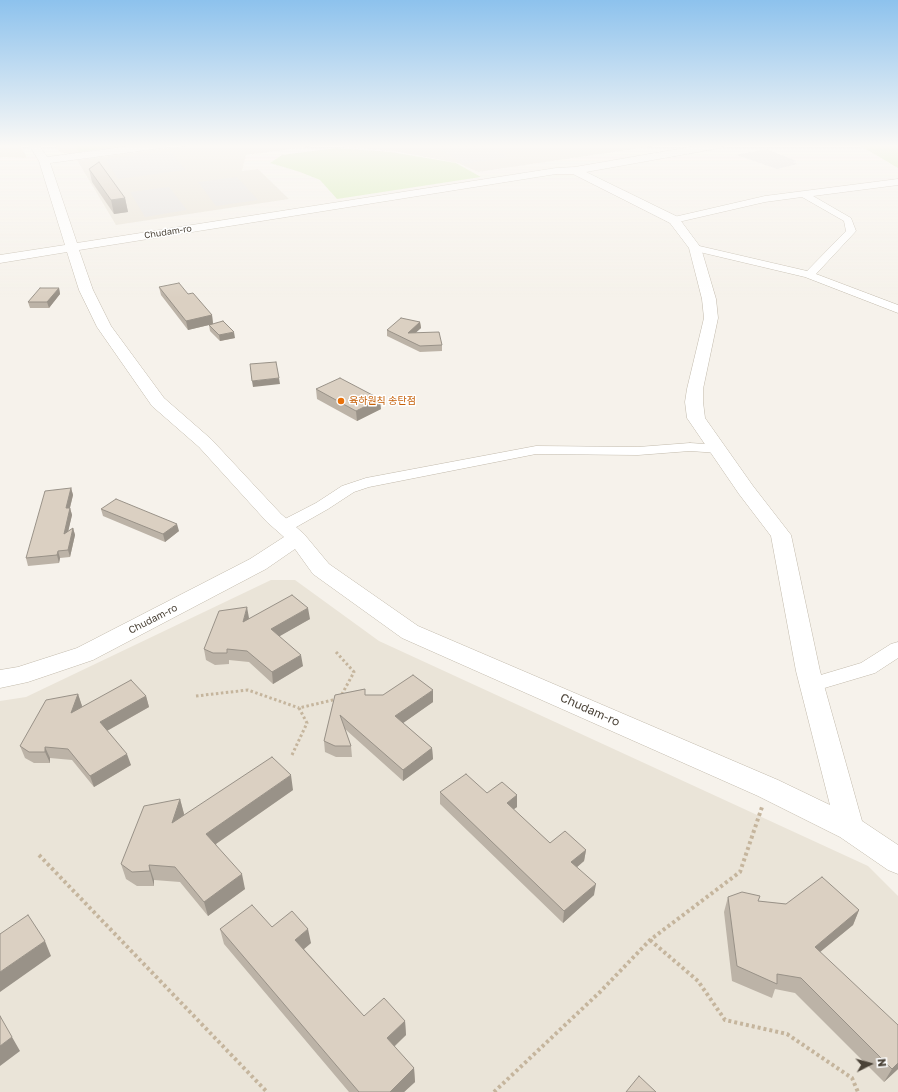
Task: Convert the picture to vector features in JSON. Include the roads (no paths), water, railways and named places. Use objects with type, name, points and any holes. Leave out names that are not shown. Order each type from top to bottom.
[{"type":"street","points":[[55,196],[73,250]]},
{"type":"street","name":"Chudam-ro","points":[[0,259],[73,250],[418,196]]},
{"type":"street","points":[[626,196],[674,220],[695,248],[709,299],[711,318],[695,389],[694,402],[696,418],[719,449],[746,490],[781,535],[811,684],[850,828]]},
{"type":"street","points":[[674,220],[765,199],[789,196]]},
{"type":"street","points":[[807,196],[848,220],[851,231],[809,275]]},
{"type":"street","points":[[695,248],[809,275],[898,309]]},
{"type":"street","name":"Chudam-ro","points":[[0,264],[73,250]]},
{"type":"street","name":"Chudam-ro","points":[[73,250],[86,290],[104,327],[158,402],[205,443],[274,518],[291,532],[322,569],[410,632],[768,788],[850,828],[898,861]]},
{"type":"street","points":[[291,532],[322,506],[348,489],[366,483],[536,450],[630,451],[690,447],[719,449]]},
{"type":"street","name":"Chudam-ro","points":[[0,679],[19,676],[85,654],[258,564],[291,532]]},
{"type":"street","points":[[811,684],[868,668],[898,649]]},
{"type":"place","name":"육하원칙 송탄점","points":[[341,401]]}]
